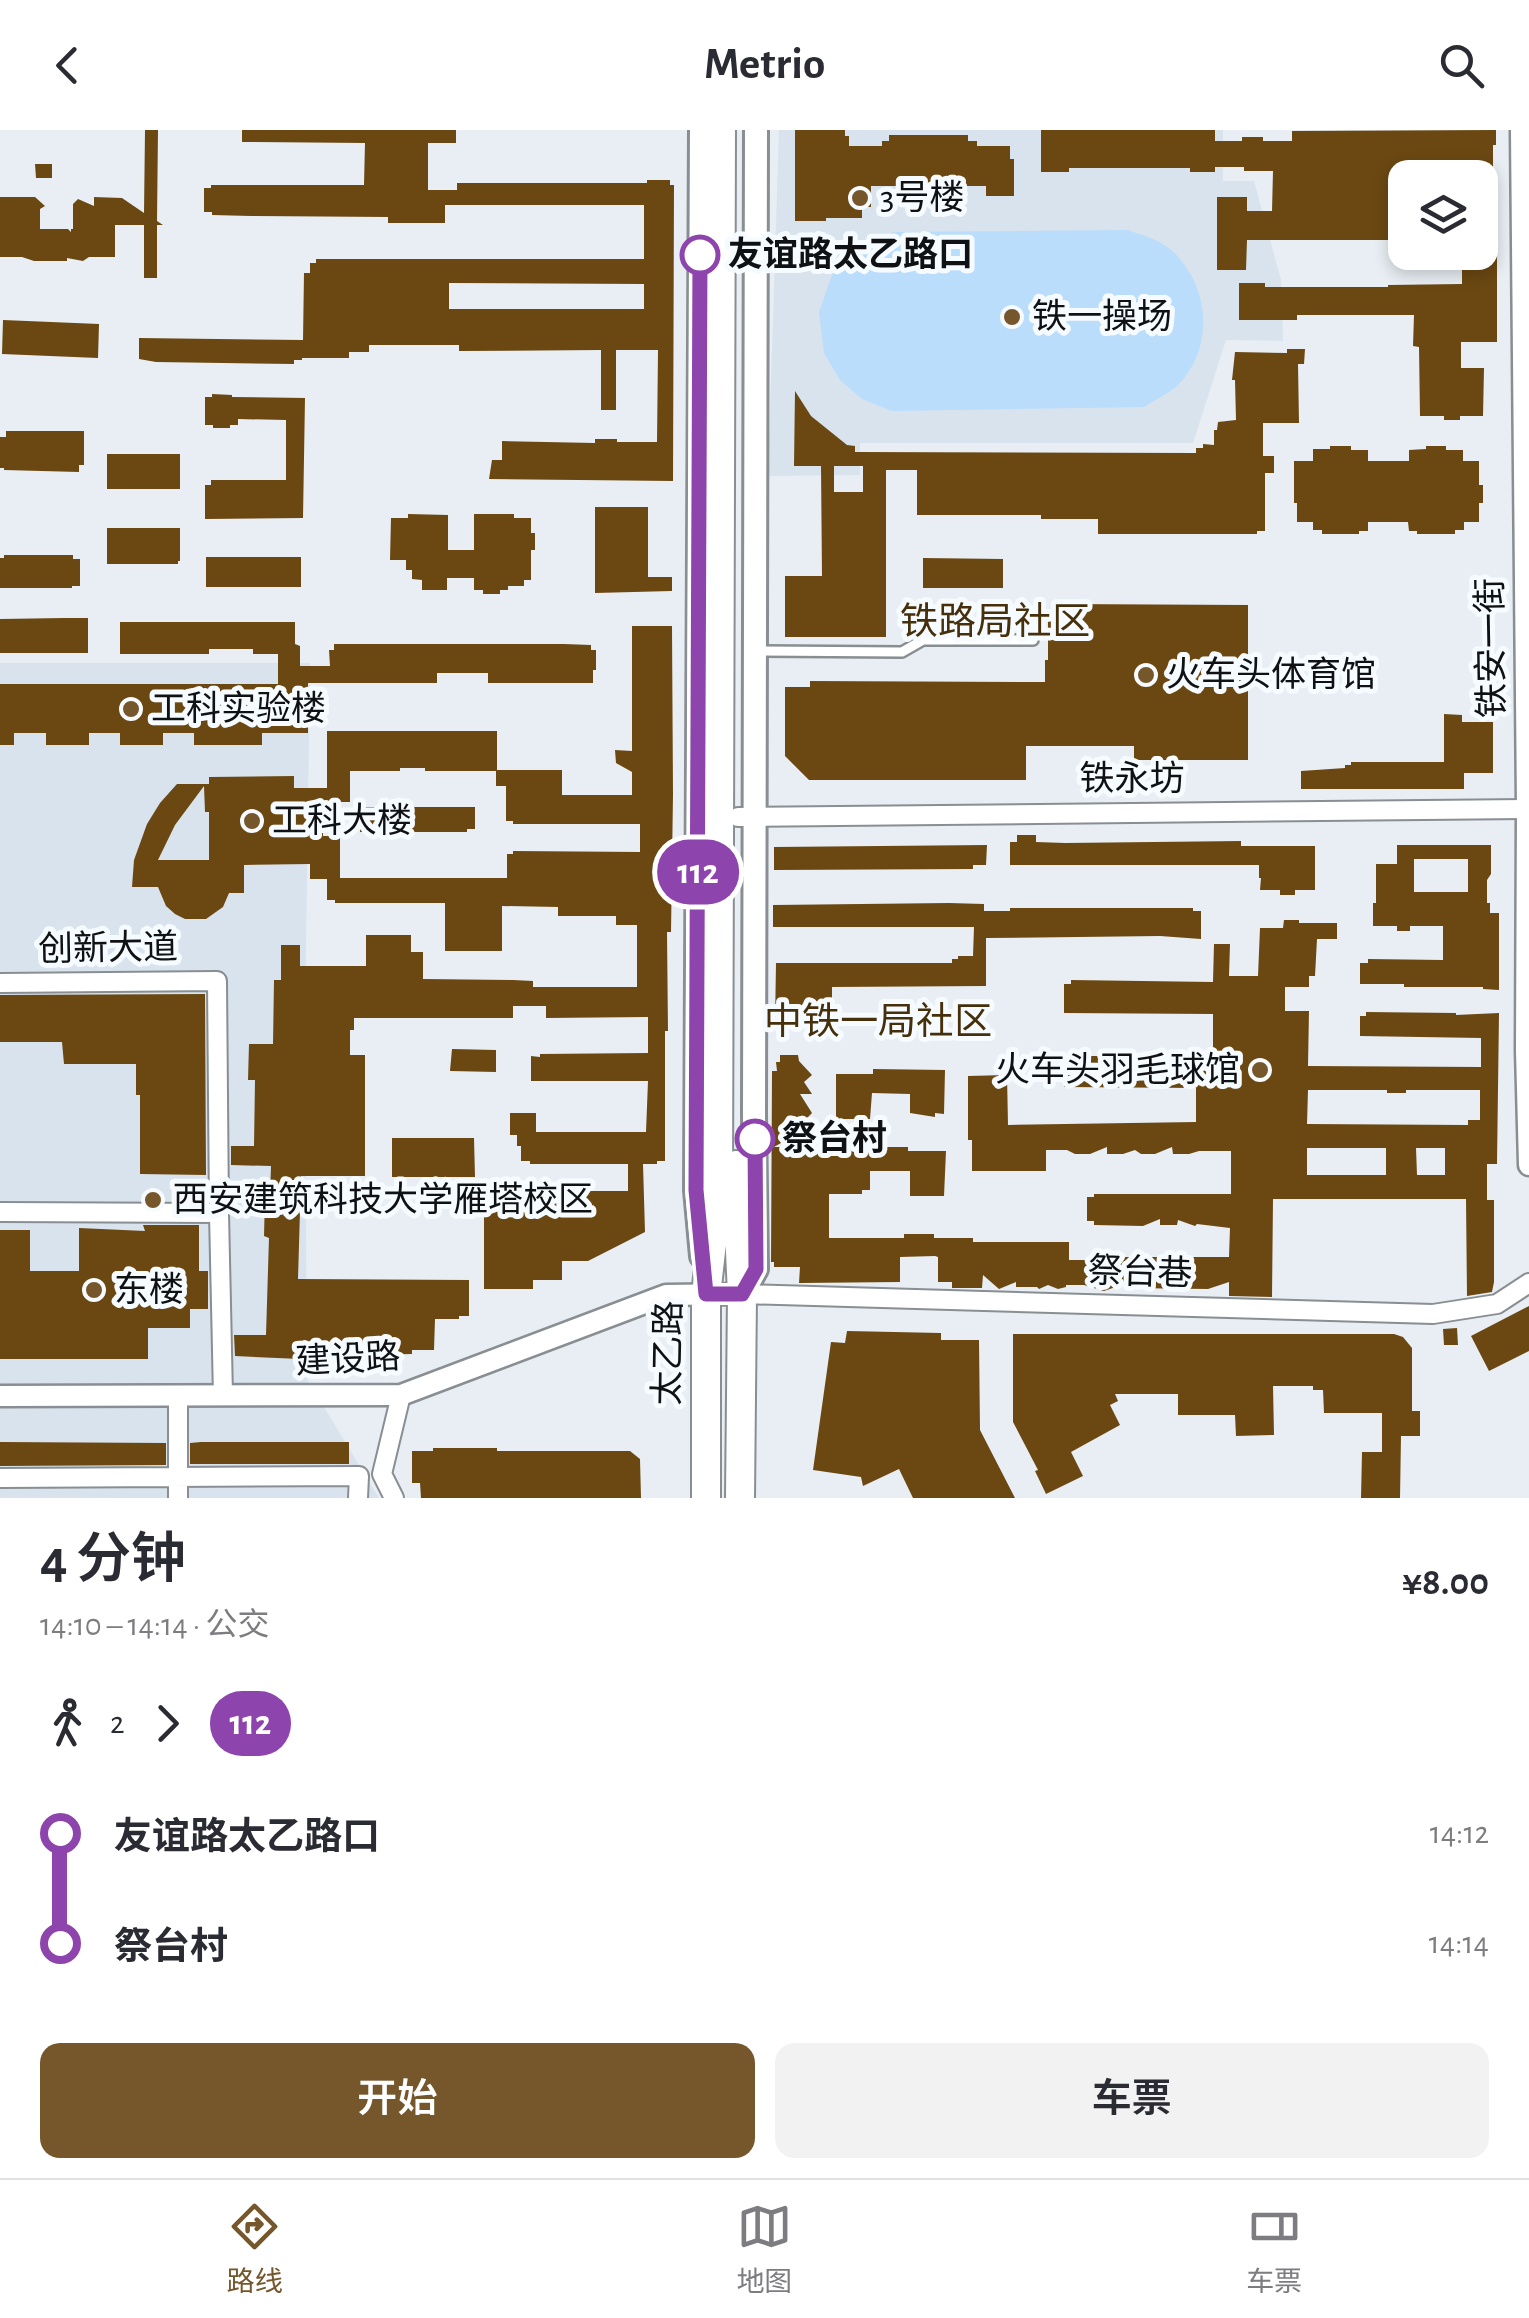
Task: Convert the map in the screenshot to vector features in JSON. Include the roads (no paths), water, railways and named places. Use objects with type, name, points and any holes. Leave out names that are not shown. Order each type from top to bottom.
[{"type":"main road","points":[[701,130],[696,1190],[706,1294]]},
{"type":"main road","name":"太乙路","points":[[706,1498],[706,1294],[718,1190],[721,130]]},
{"type":"main road","name":"太乙路","points":[[738,130],[746,817],[736,1200],[742,1294],[740,1498]]},
{"type":"main road","points":[[746,817],[755,651],[756,130]]},
{"type":"street","name":"铁安一街","points":[[1521,130],[1526,302],[1529,1165]]},
{"type":"street","name":"铁永坊","points":[[746,817],[1527,809]]},
{"type":"street","name":"创新大道","points":[[0,983],[217,981],[218,1213]]},
{"type":"street","points":[[0,1212],[218,1213],[223,1396]]},
{"type":"street","name":"祭台巷","points":[[742,1294],[1433,1314],[1497,1304],[1529,1284]]},
{"type":"street","name":"建设路","points":[[0,1396],[401,1395],[666,1294],[742,1294]]},
{"type":"street","points":[[394,1498],[382,1474],[401,1395]]},
{"type":"street","points":[[178,1396],[178,1498]]},
{"type":"street","points":[[0,1478],[359,1476],[358,1498]]},
{"type":"lane","points":[[755,651],[902,652],[922,640],[1033,640]]},
{"type":"place","name":"3号楼","points":[[860,198]]},
{"type":"place","name":"友谊路太乙路口","points":[[700,255]]},
{"type":"place","name":"铁一操场","points":[[1012,317]]},
{"type":"place","name":"火车头体育馆","points":[[1146,675]]},
{"type":"place","name":"工科实验楼","points":[[131,709]]},
{"type":"place","name":"工科大楼","points":[[252,821]]},
{"type":"place","name":"火车头羽毛球馆","points":[[1260,1070]]},
{"type":"place","name":"祭台村","points":[[755,1139]]},
{"type":"place","name":"西安建筑科技大学雁塔校区","points":[[153,1200]]},
{"type":"place","name":"东楼","points":[[94,1290]]},
{"type":"district","name":"铁路局社区","points":[[995,623]]},
{"type":"district","name":"中铁一局社区","points":[[878,1023]]}]
